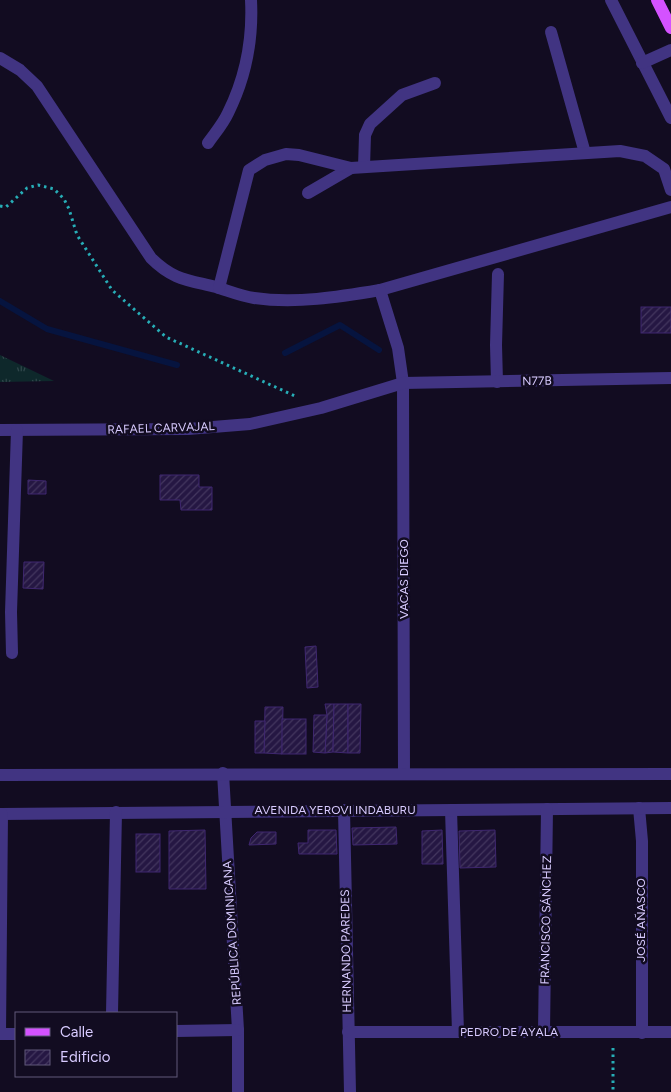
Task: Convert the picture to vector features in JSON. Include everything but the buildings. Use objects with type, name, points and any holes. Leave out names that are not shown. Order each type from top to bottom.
[{"type":"main road","points":[[657,0],[671,28]]},
{"type":"street","points":[[208,143],[228,114],[245,72],[252,15],[251,0]]},
{"type":"street","points":[[611,0],[671,118]]},
{"type":"street","points":[[551,32],[585,153]]},
{"type":"street","points":[[642,63],[671,50]]},
{"type":"street","points":[[0,58],[20,70],[37,86],[151,258],[164,270],[177,278],[253,298],[290,300],[335,298],[380,290],[671,207]]},
{"type":"street","points":[[358,168],[365,135],[370,124],[402,95],[435,83]]},
{"type":"street","points":[[219,288],[249,170],[265,160],[286,154],[358,168],[620,151],[645,156],[664,169],[671,190]]},
{"type":"street","points":[[308,193],[358,168]]},
{"type":"street","points":[[497,382],[498,274]]},
{"type":"street","name":"VACAS DIEGO","points":[[380,290],[398,348],[403,383],[404,774]]},
{"type":"street","name":"N77B","points":[[403,383],[671,378]]},
{"type":"street","name":"RAFAEL CARVAJAL","points":[[0,430],[188,429],[250,424],[321,408],[403,383]]},
{"type":"street","points":[[12,652],[6,612],[17,430]]},
{"type":"street","name":"REPÚBLICA DOMINICANA","points":[[224,774],[238,1030],[238,1092]]},
{"type":"street","points":[[0,775],[671,774]]},
{"type":"street","name":"JOSÉ AÑASCO","points":[[639,808],[642,841],[642,1033]]},
{"type":"street","name":"AVENIDA YEROVI INDABURU","points":[[1,814],[671,808]]},
{"type":"street","name":"FRANCISCO SÁNCHEZ","points":[[544,1032],[547,809]]},
{"type":"street","name":"HERNANDO PAREDES","points":[[344,810],[350,1092]]},
{"type":"street","points":[[451,810],[458,1032]]},
{"type":"street","points":[[112,1012],[116,812]]},
{"type":"street","points":[[1,814],[0,1034],[15,1034]]},
{"type":"street","points":[[178,1031],[238,1030]]},
{"type":"street","name":"PEDRO DE AYALA","points":[[348,1032],[671,1032]]},
{"type":"path","points":[[0,206],[6,207],[27,188],[38,185],[54,189],[64,199],[77,235],[112,290],[166,337],[321,408]]},
{"type":"path","points":[[613,1033],[613,1092]]},
{"type":"green space","points":[[0,355],[54,381],[0,382]]},
{"type":"waterway","points":[[0,301],[47,329],[177,365]]},
{"type":"waterway","points":[[285,353],[340,325],[379,350]]}]
